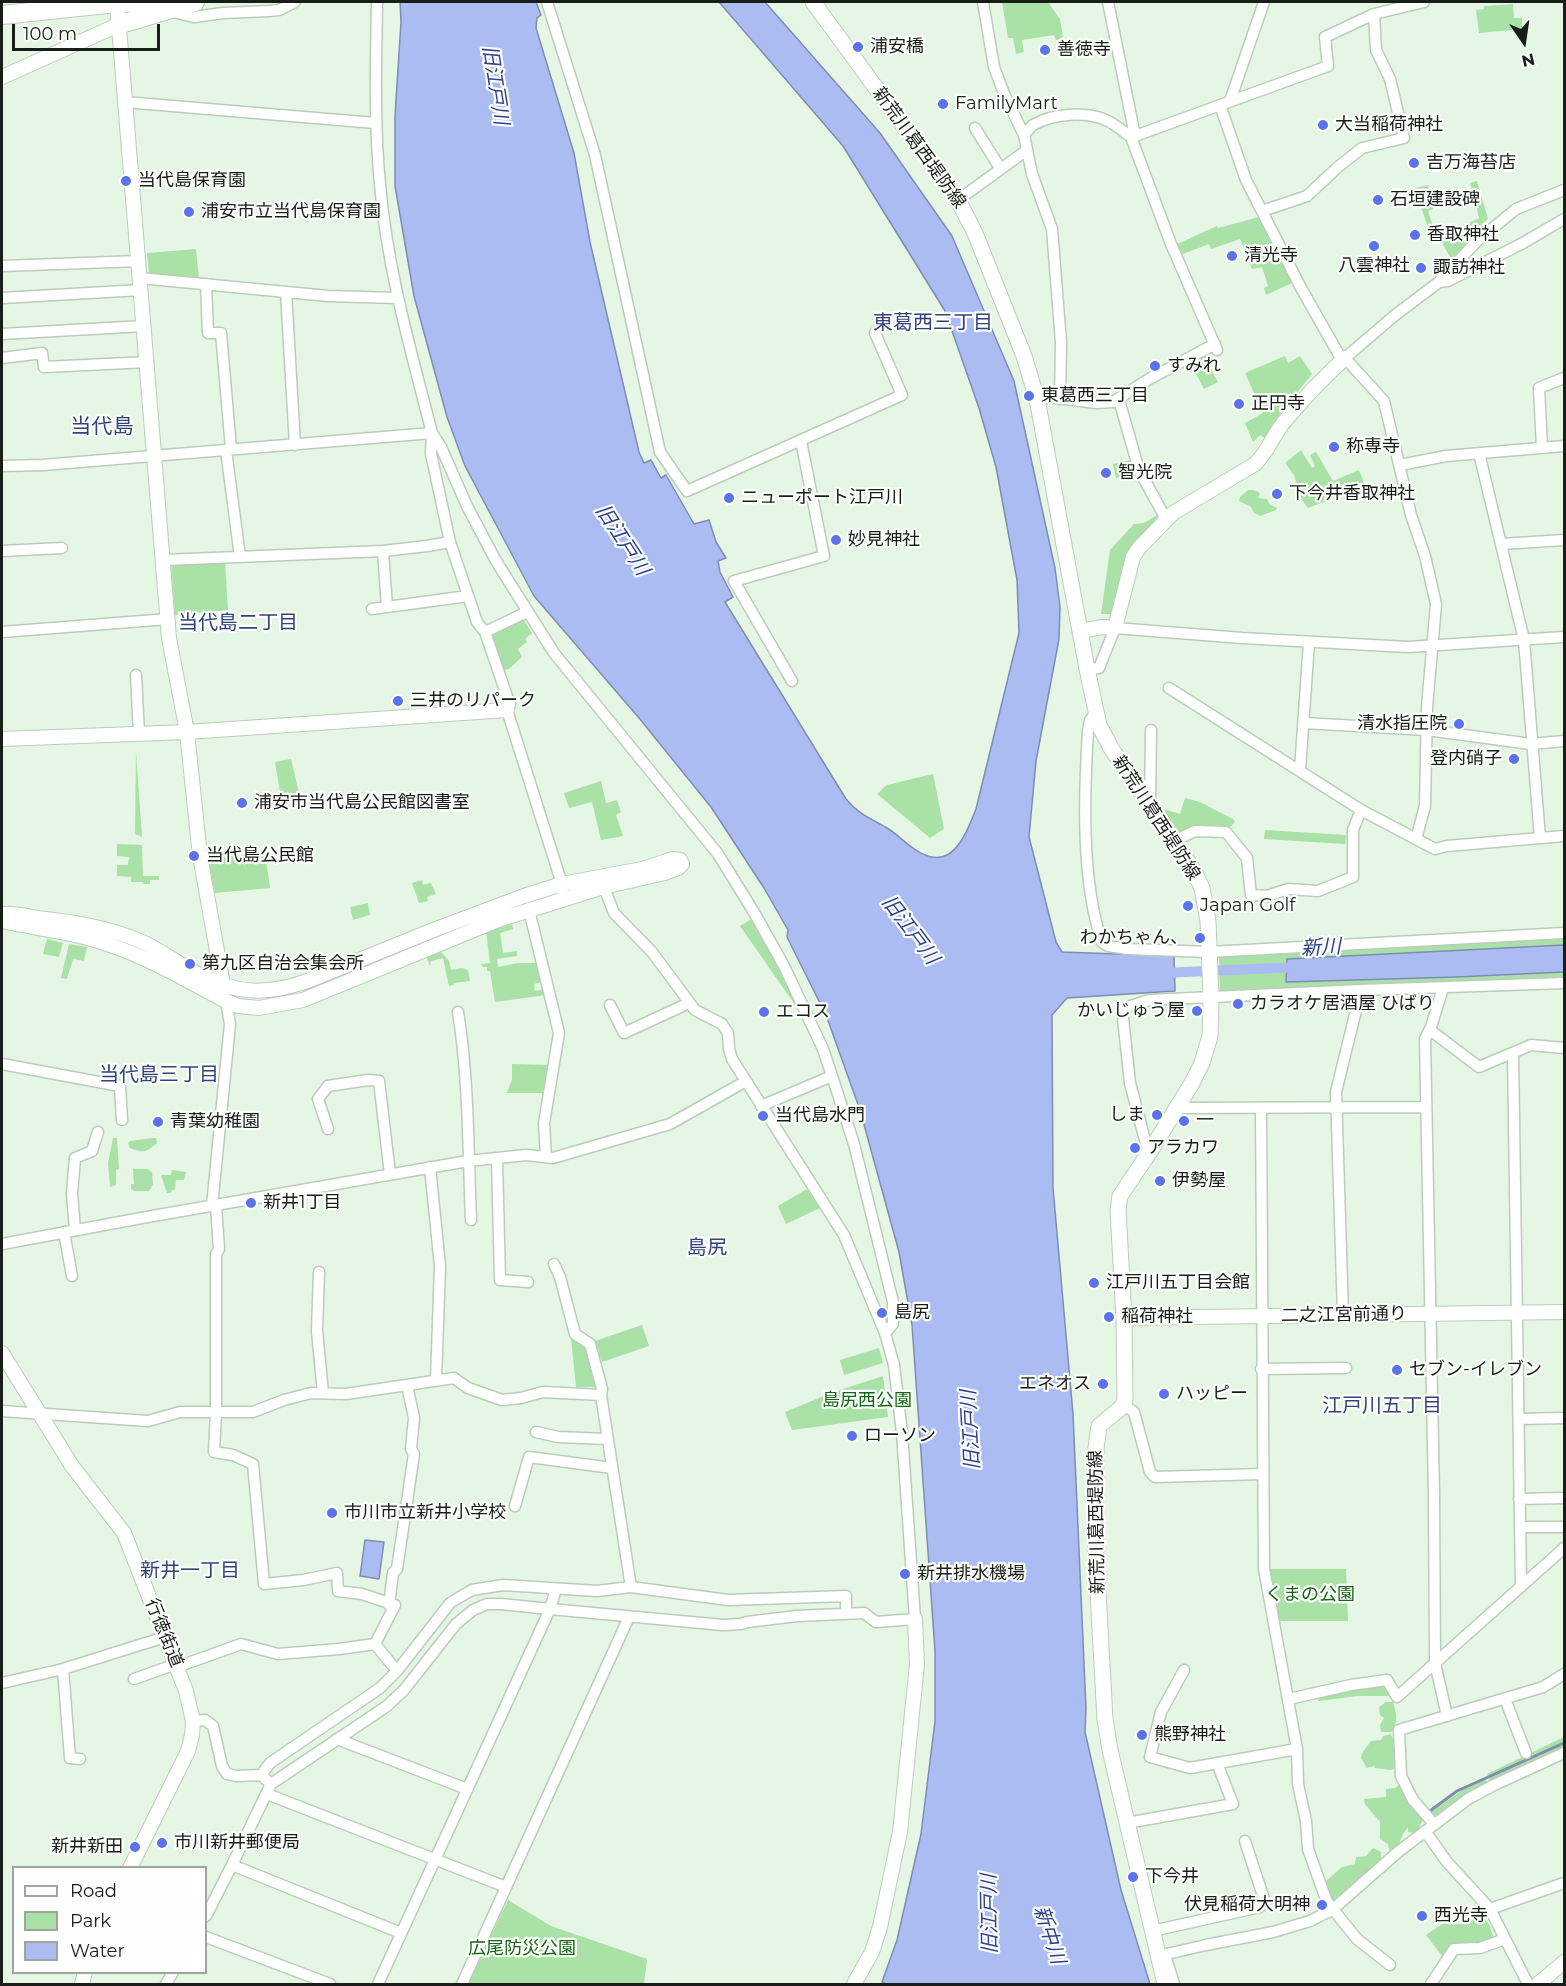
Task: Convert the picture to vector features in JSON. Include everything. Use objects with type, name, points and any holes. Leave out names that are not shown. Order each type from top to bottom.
[{"type":"main road","points":[[2,15],[55,5],[194,2]]},
{"type":"main road","points":[[118,25],[194,2]]},
{"type":"main road","name":"新荒川葛西堤防線","points":[[813,2],[958,200],[975,233],[1024,356],[1036,399],[1099,725],[1111,748],[1194,871],[1202,888],[1206,908],[1211,995],[1208,1046],[1198,1071],[1177,1108],[1118,1202],[1124,1318],[1124,1405],[1102,1422],[1098,1431],[1096,1448],[1095,1527],[1105,1719],[1110,1750],[1152,1931],[1162,1955],[1165,1984]]},
{"type":"street","points":[[295,2],[279,10],[194,17],[124,2],[118,25],[170,638],[187,732],[200,856],[230,1024],[214,1206],[219,1249],[216,1254],[214,1452],[233,1455],[252,1464],[264,1584],[337,1573],[338,1591],[362,1594],[389,1605],[395,1605],[375,1644]]},
{"type":"street","points":[[377,2],[375,123],[380,186],[397,298],[432,434],[431,454],[450,542],[477,622],[485,632],[510,705],[507,710],[562,885],[563,900]]},
{"type":"street","points":[[547,2],[595,155],[660,452],[687,491],[902,395],[875,333]]},
{"type":"street","points":[[983,2],[994,67],[1024,135],[1032,174],[1052,229],[1061,342],[1060,399]]},
{"type":"street","points":[[1036,399],[1051,397],[1098,403],[1113,402],[1149,379],[1216,347],[1171,244],[1133,137],[1108,2]]},
{"type":"street","points":[[1264,2],[1225,103],[1246,180],[1301,288],[1343,359],[1384,401],[1411,515],[1425,556],[1436,604],[1427,707],[1425,806],[1416,839]]},
{"type":"street","points":[[1133,137],[1328,66],[1325,37],[1374,14],[1424,2]]},
{"type":"street","points":[[1262,211],[1307,196],[1362,148],[1404,138],[1390,79],[1376,50],[1374,14]]},
{"type":"street","points":[[2,77],[118,25]]},
{"type":"street","points":[[125,102],[375,123]]},
{"type":"street","points":[[1024,135],[1032,125],[1055,117],[1082,115],[1095,116],[1109,121],[1133,137]]},
{"type":"street","points":[[975,128],[1000,168]]},
{"type":"street","points":[[958,200],[1027,150]]},
{"type":"street","points":[[1087,669],[1099,668],[1115,628],[1133,557],[1166,519],[1255,464],[1282,424],[1320,381],[1394,316],[1439,282],[1477,241],[1516,208],[1564,190]]},
{"type":"street","points":[[1439,282],[1449,281],[1564,219]]},
{"type":"street","points":[[2,266],[139,261]]},
{"type":"street","points":[[2,298],[141,284],[206,284],[328,296],[397,298]]},
{"type":"street","points":[[206,284],[208,333],[221,333],[229,450],[240,557]]},
{"type":"street","points":[[286,292],[295,445]]},
{"type":"street","points":[[2,334],[144,326]]},
{"type":"street","points":[[2,358],[42,353],[44,367],[148,362]]},
{"type":"street","points":[[1542,448],[1539,388],[1564,378]]},
{"type":"street","points":[[1119,400],[1139,470],[1166,519]]},
{"type":"street","points":[[2,466],[43,465],[432,434]]},
{"type":"street","points":[[432,434],[441,447],[476,524],[527,612],[554,653],[718,854],[784,966],[823,1049],[854,1144],[893,1302],[893,1324],[885,1333]]},
{"type":"street","points":[[792,681],[734,581],[824,556],[801,441]]},
{"type":"street","points":[[1400,465],[1446,456],[1564,446]]},
{"type":"street","points":[[1479,453],[1524,640],[1540,838]]},
{"type":"street","points":[[1502,544],[1564,540]]},
{"type":"street","points":[[164,560],[383,551],[450,542]]},
{"type":"street","points":[[2,551],[62,548]]},
{"type":"street","points":[[383,551],[387,607]]},
{"type":"street","points":[[372,609],[468,596]]},
{"type":"street","points":[[485,632],[527,612]]},
{"type":"street","points":[[2,632],[168,619]]},
{"type":"street","points":[[1080,631],[1103,627],[1309,642],[1433,646],[1564,637]]},
{"type":"street","points":[[1300,770],[1309,642]]},
{"type":"street","points":[[136,675],[139,734]]},
{"type":"street","points":[[1169,688],[1361,810],[1435,849],[1564,836]]},
{"type":"street","points":[[2,739],[187,732],[507,710]]},
{"type":"street","points":[[1096,713],[1090,720],[1086,759],[1087,856],[1094,910],[1102,942],[1108,946],[1209,955],[1564,933]]},
{"type":"street","points":[[1304,723],[1427,730],[1531,744],[1564,741]]},
{"type":"street","points":[[1150,804],[1151,730]]},
{"type":"street","points":[[1174,841],[1195,831],[1226,832],[1247,858],[1251,895],[1267,896],[1288,889],[1318,891],[1353,877],[1353,830],[1361,810]]},
{"type":"street","points":[[2,914],[69,922],[129,936],[200,975],[223,985],[254,992],[286,989],[494,906],[562,885],[602,883]]},
{"type":"street","points":[[2,921],[74,935],[110,945],[148,960],[226,1001],[238,1006],[259,1008],[303,1000],[498,920],[563,900],[602,883]]},
{"type":"street","points":[[602,883],[614,913],[652,952],[689,1003],[695,1010],[722,1024],[728,1033],[732,1059],[844,1235],[885,1333],[894,1365],[902,1433],[917,1664],[900,1832],[880,1927],[872,1952],[854,1984]]},
{"type":"street","points":[[529,910],[559,1033],[544,1123],[546,1156]]},
{"type":"street","points":[[1152,1150],[1146,1144],[1130,1083],[1122,1009],[1149,1000],[1211,995],[1564,983]]},
{"type":"street","points":[[1443,988],[1425,1039],[1435,1663],[1447,1716]]},
{"type":"street","points":[[1343,1315],[1336,1092],[1361,990]]},
{"type":"street","points":[[610,1005],[624,1033],[689,1003]]},
{"type":"street","points":[[458,1012],[467,1098],[471,1220]]},
{"type":"street","points":[[1430,1030],[1479,1067],[1531,1045],[1564,1048]]},
{"type":"street","points":[[1513,1053],[1521,1587]]},
{"type":"street","points":[[2,1064],[120,1086],[122,1120]]},
{"type":"street","points":[[761,1106],[832,1076]]},
{"type":"street","points":[[328,1129],[318,1098],[328,1086],[368,1080],[379,1081],[390,1174]]},
{"type":"street","points":[[2,1244],[468,1161],[526,1155],[553,1158],[670,1124],[746,1081]]},
{"type":"street","points":[[1177,1108],[1426,1107]]},
{"type":"street","points":[[1261,1108],[1264,1569],[1297,1749],[1298,1784],[1306,1821],[1308,1849],[1332,1910],[1357,1939],[1390,1965]]},
{"type":"street","points":[[75,1230],[72,1194],[75,1158],[92,1151],[98,1132]]},
{"type":"street","points":[[497,1158],[500,1280],[528,1282]]},
{"type":"street","points":[[430,1167],[440,1266],[436,1380]]},
{"type":"street","points":[[64,1232],[72,1276]]},
{"type":"street","points":[[554,1264],[560,1277],[575,1334],[590,1344],[602,1389],[601,1395],[631,1587]]},
{"type":"street","points":[[319,1272],[317,1331],[323,1393]]},
{"type":"street","name":"二之江宮前通り","points":[[1124,1318],[1564,1312]]},
{"type":"street","name":"行徳街道","points":[[2,1353],[78,1476],[124,1533],[186,1691],[193,1721],[191,1742],[183,1765],[131,1866]]},
{"type":"street","points":[[1261,1369],[1346,1368]]},
{"type":"street","points":[[2,1411],[147,1421],[180,1412],[252,1412],[293,1397],[323,1393],[346,1394],[454,1378],[468,1388],[502,1400],[543,1392],[601,1395]]},
{"type":"street","points":[[389,1605],[393,1573],[397,1569],[414,1454],[411,1449],[414,1418],[407,1385]]},
{"type":"street","points":[[1124,1405],[1134,1412],[1150,1472],[1155,1477],[1263,1474]]},
{"type":"street","points":[[1519,1419],[1564,1418]]},
{"type":"street","points":[[536,1432],[558,1437],[608,1439]]},
{"type":"street","points":[[515,1506],[529,1457],[612,1468]]},
{"type":"street","points":[[1519,1499],[1564,1498]]},
{"type":"street","points":[[1520,1527],[1564,1527]]},
{"type":"street","points":[[1289,1699],[1351,1685],[1387,1680],[1396,1697],[1564,1548]]},
{"type":"street","points":[[193,1721],[205,1720],[213,1726],[222,1766],[227,1774],[236,1776],[261,1774],[270,1763],[380,1688],[397,1671],[450,1603],[472,1590],[503,1585],[597,1591],[631,1587],[728,1600],[846,1596],[846,1614]]},
{"type":"street","points":[[378,1984],[550,1609],[556,1589]]},
{"type":"street","points":[[207,1914],[269,1789],[387,1706],[404,1690],[456,1624],[473,1610],[487,1604],[723,1625],[797,1616],[864,1613],[876,1622],[915,1619]]},
{"type":"street","points":[[462,1984],[629,1617]]},
{"type":"street","points":[[2,1683],[63,1669],[165,1636]]},
{"type":"street","points":[[134,1679],[241,1644],[279,1654],[375,1644]]},
{"type":"street","points":[[375,1644],[397,1671]]},
{"type":"street","points":[[63,1669],[70,1758],[80,1759]]},
{"type":"street","points":[[1185,1670],[1161,1712],[1150,1757],[1191,1768],[1297,1749]]},
{"type":"street","points":[[1527,1984],[1490,1909],[1447,1862],[1413,1800],[1401,1776],[1399,1730],[1543,1687],[1564,1674]]},
{"type":"street","points":[[1505,1698],[1526,1753]]},
{"type":"street","points":[[337,1739],[467,1789]]},
{"type":"street","points":[[1174,1984],[1162,1955],[1273,1932],[1310,1921],[1332,1910],[1398,1852],[1468,1799],[1564,1753]]},
{"type":"street","points":[[1127,1823],[1233,1804],[1217,1763]]},
{"type":"street","points":[[261,1774],[269,1789],[506,1887]]},
{"type":"street","points":[[1152,1931],[1260,1907],[1265,1902],[1245,1841]]},
{"type":"street","points":[[232,1865],[401,1933]]},
{"type":"street","points":[[1490,1909],[1564,1883]]},
{"type":"street","points":[[207,1937],[330,1984]]},
{"type":"street","points":[[1431,1984],[1454,1949],[1479,1948],[1505,1939]]},
{"type":"street","points":[[1538,1984],[1564,1962]]},
{"type":"green space","points":[[1002,2],[1048,2],[1060,19],[1063,38],[1056,40],[1054,35],[1022,40],[1024,52],[1016,54],[1013,38],[1008,38]]},
{"type":"green space","points":[[1513,4],[1514,18],[1522,18],[1522,29],[1479,33],[1476,10],[1484,9],[1484,6]]},
{"type":"green space","points":[[1477,181],[1488,219],[1470,234],[1472,238],[1451,259],[1440,239],[1461,232],[1461,229],[1470,226],[1469,223],[1479,218],[1470,183]]},
{"type":"green space","points":[[1428,185],[1433,209],[1428,211],[1437,238],[1434,239],[1415,188]]},
{"type":"green space","points":[[1259,217],[1294,282],[1266,295],[1264,288],[1268,286],[1262,267],[1252,269],[1240,239],[1211,249],[1209,244],[1180,255],[1175,245],[1217,226],[1218,228]]},
{"type":"green space","points":[[196,249],[199,279],[149,273],[147,253]]},
{"type":"green space","points":[[1207,353],[1210,367],[1218,382],[1204,389],[1190,362]]},
{"type":"green space","points":[[1285,356],[1288,363],[1300,356],[1312,374],[1277,418],[1265,438],[1260,435],[1253,442],[1245,423],[1263,413],[1245,373]]},
{"type":"green space","points":[[1301,450],[1312,468],[1315,466],[1310,455],[1316,452],[1333,481],[1359,470],[1365,486],[1308,508],[1302,500],[1294,475],[1285,463]]},
{"type":"green space","points":[[1131,460],[1135,473],[1116,478],[1113,464]]},
{"type":"green space","points":[[1248,490],[1260,493],[1258,498],[1267,499],[1269,504],[1277,508],[1276,510],[1260,516],[1254,513],[1251,507],[1239,501]]},
{"type":"green space","points":[[1160,513],[1162,518],[1134,545],[1116,609],[1111,614],[1101,614],[1110,550],[1134,524],[1144,523]]},
{"type":"green space","points":[[225,561],[228,610],[175,615],[171,563]]},
{"type":"green space","points":[[523,619],[532,633],[525,639],[527,642],[518,649],[522,657],[509,669],[504,670],[491,634]]},
{"type":"green space","points":[[136,751],[142,837],[135,834]]},
{"type":"green space","points":[[291,759],[299,793],[281,797],[275,762]]},
{"type":"green space","points":[[933,774],[944,829],[930,838],[877,794],[887,785]]},
{"type":"green space","points":[[601,781],[606,803],[617,800],[621,812],[616,815],[623,836],[601,840],[592,802],[569,808],[564,793]]},
{"type":"green space","points":[[1185,798],[1200,802],[1235,822],[1230,827],[1195,827],[1175,832],[1159,808],[1180,814]]},
{"type":"green space","points":[[1265,830],[1346,835],[1345,844],[1264,839]]},
{"type":"green space","points":[[117,844],[142,845],[143,876],[159,876],[159,880],[150,880],[150,884],[144,884],[143,882],[131,882],[131,877],[117,876],[117,865],[128,865],[129,857],[117,856]]},
{"type":"green space","points":[[265,853],[270,888],[215,893],[208,858]]},
{"type":"green space","points":[[422,880],[423,885],[431,883],[436,894],[427,897],[428,901],[419,903],[412,883]]},
{"type":"green space","points":[[368,903],[370,915],[353,920],[350,907]]},
{"type":"green space","points":[[753,918],[772,951],[800,1012],[740,926]]},
{"type":"green space","points":[[512,924],[513,929],[500,933],[503,953],[517,951],[517,956],[497,959],[498,967],[518,963],[537,963],[543,982],[534,984],[535,991],[545,989],[546,995],[495,1002],[490,971],[487,971],[487,967],[481,964],[490,963],[486,932]]},
{"type":"green space","points":[[1564,937],[1564,981],[1220,994],[1219,955]]},
{"type":"green space","points":[[47,939],[63,943],[59,957],[43,954]]},
{"type":"green space","points":[[69,944],[87,947],[84,961],[73,959],[67,979],[61,978]]},
{"type":"green space","points":[[441,952],[449,961],[451,970],[462,968],[468,970],[470,981],[449,986],[443,958],[431,961],[430,966],[426,957]]},
{"type":"green space","points":[[512,1064],[549,1065],[543,1093],[507,1093],[512,1079]]},
{"type":"green space","points":[[113,1138],[117,1138],[119,1169],[116,1170],[116,1185],[110,1187],[108,1163]]},
{"type":"green space","points":[[156,1138],[157,1143],[144,1151],[130,1148],[128,1143],[130,1141]]},
{"type":"green space","points":[[133,1169],[147,1169],[152,1172],[153,1184],[149,1191],[131,1189],[131,1184],[134,1184]]},
{"type":"green space","points":[[172,1170],[186,1172],[184,1180],[176,1180],[175,1190],[167,1193],[161,1175],[171,1175]]},
{"type":"green space","points":[[807,1189],[820,1208],[786,1224],[778,1206]]},
{"type":"green space","points":[[642,1325],[649,1346],[602,1362],[595,1341]]},
{"type":"green space","points":[[571,1338],[587,1348],[599,1387],[576,1387]]},
{"type":"green space","points":[[879,1348],[883,1363],[844,1375],[840,1360]]},
{"type":"green space","name":"島尻西公園","points":[[883,1376],[888,1417],[792,1430],[785,1412],[831,1393]]},
{"type":"green space","name":"くまの公園","points":[[1267,1569],[1346,1569],[1348,1621],[1277,1621]]},
{"type":"green space","points":[[1384,1683],[1390,1692],[1388,1696],[1357,1696],[1319,1701],[1317,1699],[1318,1697]]},
{"type":"green space","points":[[1386,1702],[1393,1702],[1396,1721],[1391,1732],[1381,1732],[1380,1725],[1384,1718],[1380,1715],[1379,1707]]},
{"type":"green space","points":[[1391,1734],[1403,1766],[1390,1770],[1374,1766],[1367,1768],[1361,1758],[1362,1753],[1371,1741],[1381,1740],[1383,1736]]},
{"type":"green space","points":[[1564,1737],[1564,1749],[1491,1783],[1487,1774]]},
{"type":"green space","points":[[1485,1778],[1487,1782],[1436,1816],[1431,1812],[1471,1784]]},
{"type":"green space","points":[[1403,1782],[1425,1815],[1414,1833],[1408,1832],[1408,1828],[1406,1830],[1395,1851],[1389,1850],[1388,1844],[1380,1839],[1380,1822],[1365,1804],[1364,1799],[1386,1797],[1386,1789],[1395,1788]]},
{"type":"green space","points":[[1373,1848],[1381,1852],[1381,1863],[1337,1902],[1332,1901],[1324,1883],[1342,1867],[1355,1864],[1356,1857],[1366,1856]]},
{"type":"green space","name":"広尾防災公園","points":[[508,1900],[551,1926],[647,1959],[644,1984],[468,1984]]},
{"type":"green space","points":[[1479,1912],[1489,1924],[1494,1938],[1450,1945],[1442,1956],[1426,1935],[1445,1922],[1461,1924]]},
{"type":"water","points":[[400,2],[536,2],[541,15],[537,18],[536,28],[574,153],[590,242],[639,452],[644,463],[651,460],[661,478],[666,475],[694,524],[709,520],[716,542],[726,558],[718,561],[720,572],[733,597],[725,602],[846,799],[860,812],[891,830],[913,848],[937,858],[954,850],[961,842],[976,809],[1019,633],[1017,580],[996,467],[979,408],[945,311],[843,146],[719,2],[765,2],[880,133],[952,236],[1014,381],[1055,568],[1060,607],[1059,639],[1036,761],[1029,837],[1056,942],[1062,952],[1174,956],[1175,991],[1067,998],[1052,1015],[1053,1188],[1073,1414],[1086,1708],[1085,1732],[1121,1890],[1150,1984],[886,1984],[882,1982],[897,1940],[921,1834],[935,1721],[935,1651],[912,1325],[899,1252],[860,1110],[826,1015],[787,937],[788,930],[764,888],[711,807],[639,718],[534,596],[465,466],[447,417],[414,296],[395,186],[395,116],[401,22]]},
{"type":"water","points":[[1564,945],[1564,972],[1286,982],[1287,959]]},
{"type":"water","points":[[365,1540],[384,1542],[379,1579],[360,1576]]},
{"type":"waterway","name":"新川","points":[[1162,973],[1300,967]]},
{"type":"waterway","points":[[1430,1811],[1457,1791],[1564,1743]]},
{"type":"place","name":"浦安橋","points":[[858,47]]},
{"type":"place","name":"善徳寺","points":[[1045,50]]},
{"type":"place","name":"FamilyMart","points":[[943,104]]},
{"type":"place","name":"大当稲荷神社","points":[[1323,125]]},
{"type":"place","name":"吉万海苔店","points":[[1414,163]]},
{"type":"place","name":"当代島保育園","points":[[126,181]]},
{"type":"place","name":"石垣建設碑","points":[[1378,200]]},
{"type":"place","name":"浦安市立当代島保育園","points":[[189,212]]},
{"type":"place","name":"香取神社","points":[[1415,235]]},
{"type":"place","name":"八雲神社","points":[[1374,246]]},
{"type":"place","name":"清光寺","points":[[1232,256]]},
{"type":"place","name":"諏訪神社","points":[[1421,268]]},
{"type":"place","name":"すみれ","points":[[1155,366]]},
{"type":"place","name":"東葛西三丁目","points":[[1029,396]]},
{"type":"place","name":"正円寺","points":[[1239,404]]},
{"type":"place","name":"称専寺","points":[[1334,447]]},
{"type":"place","name":"智光院","points":[[1106,473]]},
{"type":"place","name":"下今井香取神社","points":[[1277,494]]},
{"type":"place","name":"ニューポート江戸川","points":[[729,498]]},
{"type":"place","name":"妙見神社","points":[[836,540]]},
{"type":"place","name":"三井のリパーク","points":[[398,701]]},
{"type":"place","name":"清水指圧院","points":[[1459,724]]},
{"type":"place","name":"登内硝子","points":[[1514,759]]},
{"type":"place","name":"浦安市当代島公民館図書室","points":[[242,803]]},
{"type":"place","name":"当代島公民館","points":[[194,856]]},
{"type":"place","name":"Japan Golf","points":[[1188,906]]},
{"type":"place","name":"わかちゃん、","points":[[1200,938]]},
{"type":"place","name":"第九区自治会集会所","points":[[190,964]]},
{"type":"place","name":"カラオケ居酒屋 ひばり","points":[[1238,1004]]},
{"type":"place","name":"かいじゅう屋","points":[[1197,1011]]},
{"type":"place","name":"エコス","points":[[764,1012]]},
{"type":"place","name":"しま","points":[[1157,1115]]},
{"type":"place","name":"当代島水門","points":[[763,1116]]},
{"type":"place","name":"一","points":[[1184,1121]]},
{"type":"place","name":"青葉幼稚園","points":[[158,1122]]},
{"type":"place","name":"アラカワ","points":[[1135,1148]]},
{"type":"place","name":"伊勢屋","points":[[1160,1181]]},
{"type":"place","name":"新井1丁目","points":[[251,1203]]},
{"type":"place","name":"江戸川五丁目会館","points":[[1094,1283]]},
{"type":"place","name":"島尻","points":[[882,1313]]},
{"type":"place","name":"稲荷神社","points":[[1109,1317]]},
{"type":"place","name":"セブン-イレブン","points":[[1397,1370]]},
{"type":"place","name":"エネオス","points":[[1103,1384]]},
{"type":"place","name":"ハッピー","points":[[1164,1394]]},
{"type":"place","name":"ローソン","points":[[852,1436]]},
{"type":"place","name":"市川市立新井小学校","points":[[332,1513]]},
{"type":"place","name":"新井排水機場","points":[[905,1574]]},
{"type":"place","name":"熊野神社","points":[[1142,1735]]},
{"type":"place","name":"市川新井郵便局","points":[[162,1843]]},
{"type":"place","name":"新井新田","points":[[135,1847]]},
{"type":"place","name":"下今井","points":[[1133,1877]]},
{"type":"place","name":"伏見稲荷大明神","points":[[1322,1905]]},
{"type":"place","name":"西光寺","points":[[1422,1916]]},
{"type":"district","name":"東葛西三丁目","points":[[933,323]]},
{"type":"district","name":"当代島","points":[[102,427]]},
{"type":"district","name":"当代島二丁目","points":[[238,623]]},
{"type":"district","name":"当代島三丁目","points":[[159,1075]]},
{"type":"district","name":"島尻","points":[[707,1248]]},
{"type":"district","name":"江戸川五丁目","points":[[1382,1406]]},
{"type":"district","name":"新井一丁目","points":[[190,1571]]},
{"type":"water label","name":"旧江戸川","points":[[495,85]]},
{"type":"water label","name":"旧江戸川","points":[[622,540]]},
{"type":"water label","name":"旧江戸川","points":[[910,930]]},
{"type":"water label","name":"旧江戸川","points":[[971,1430]]},
{"type":"water label","name":"旧江戸川","points":[[990,1914]]},
{"type":"water label","name":"新中川","points":[[1049,1935]]}]
